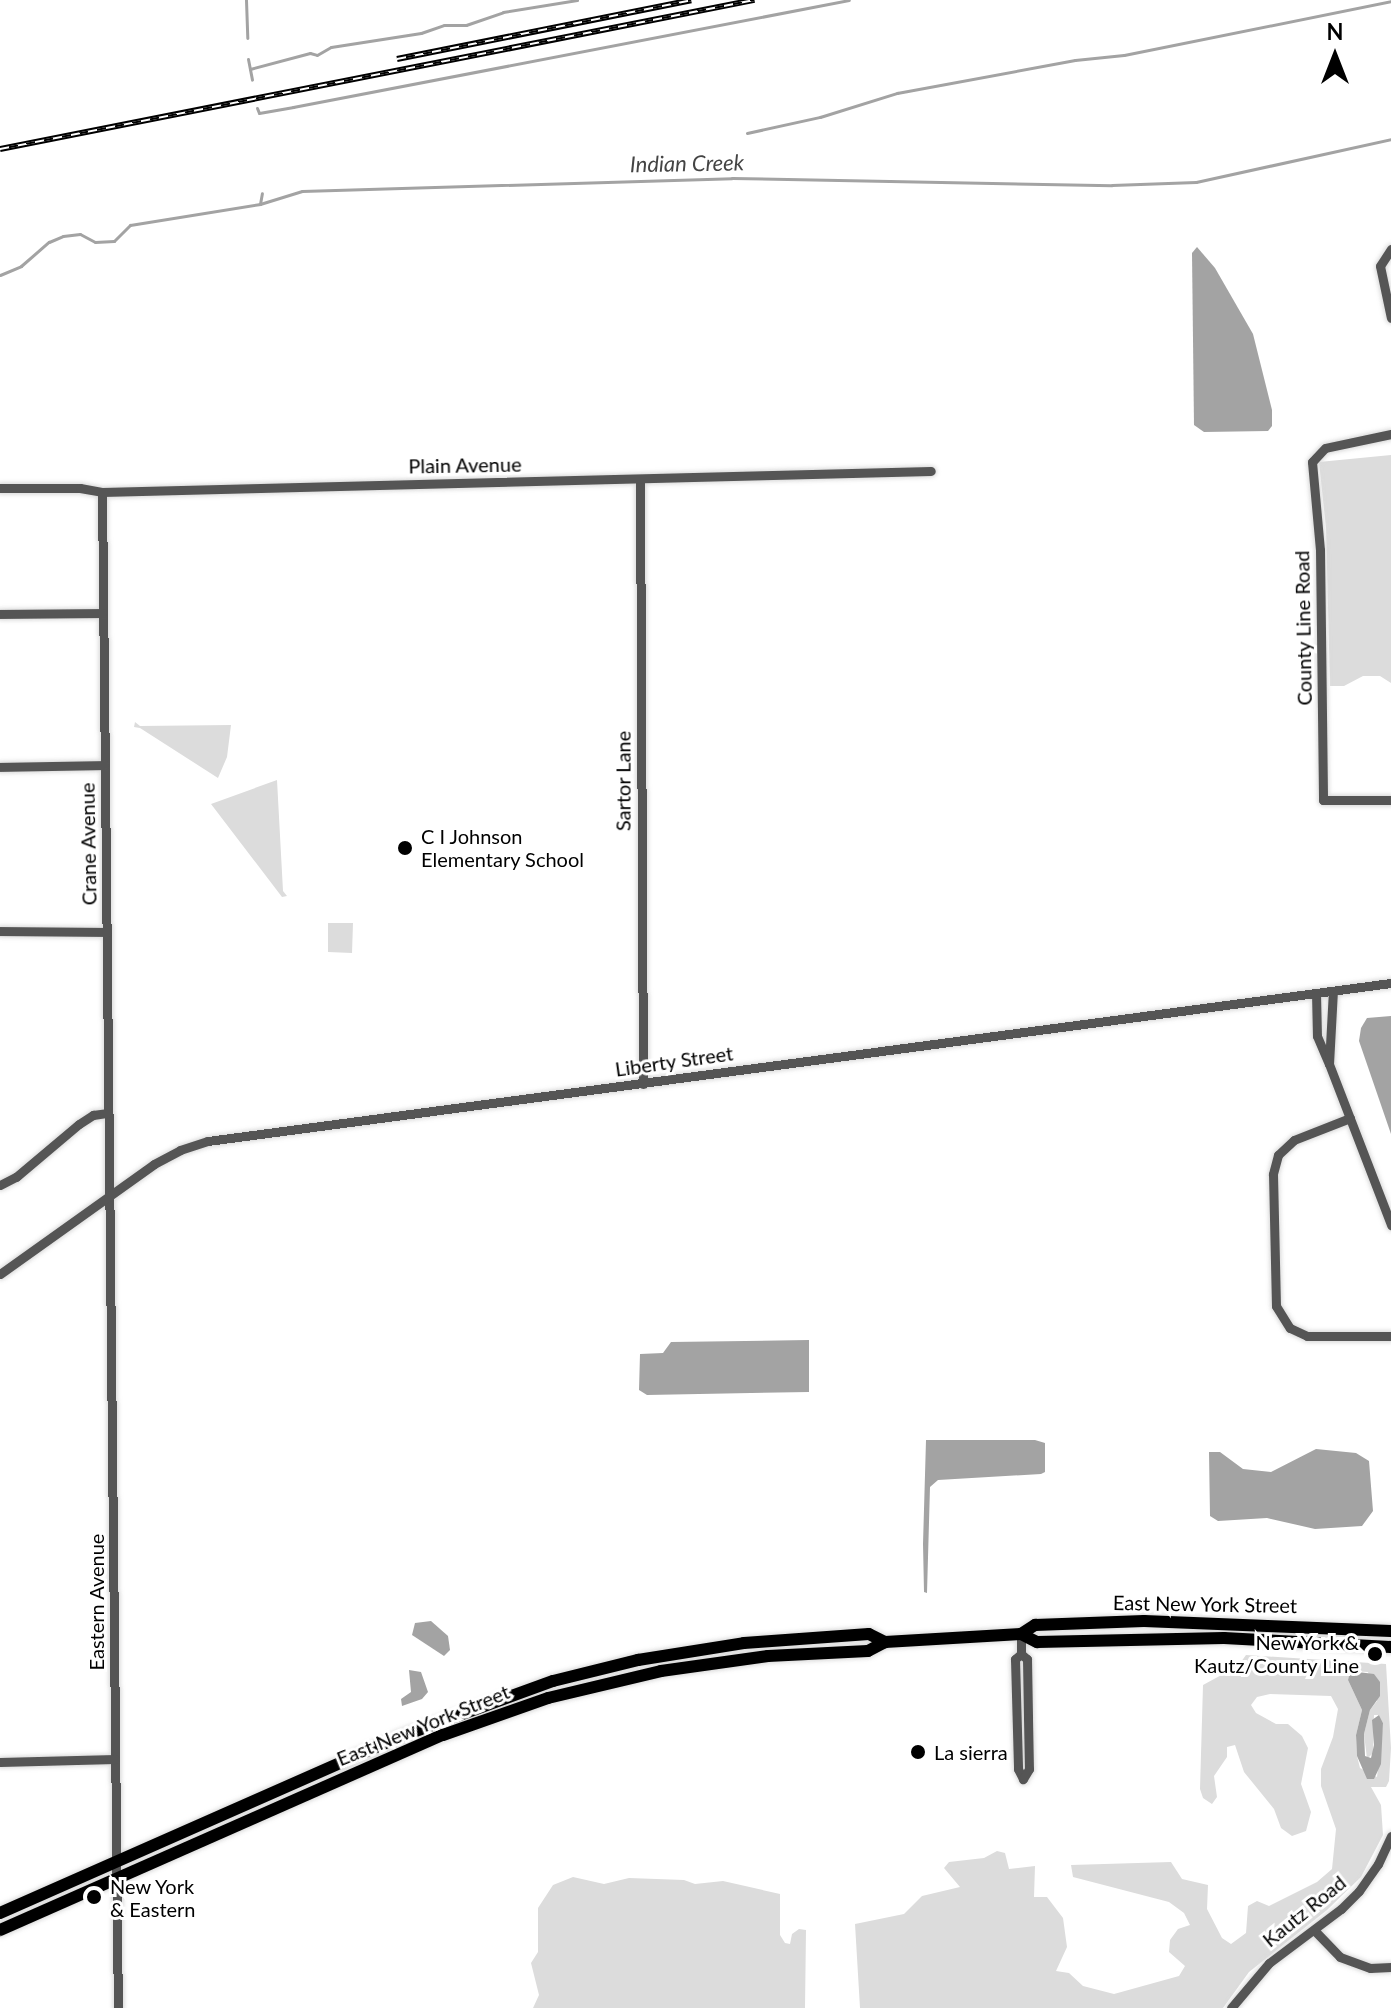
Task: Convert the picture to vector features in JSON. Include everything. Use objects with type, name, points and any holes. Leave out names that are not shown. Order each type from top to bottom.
[{"type":"main road","name":"East New York Street","points":[[0,1930],[443,1735],[548,1698],[661,1671],[768,1656],[868,1651],[885,1642],[1021,1634],[1035,1625],[1144,1621],[1391,1631]]},
{"type":"main road","name":"East New York Street","points":[[0,1913],[399,1737],[553,1681],[638,1660],[744,1643],[869,1634],[885,1642]]},
{"type":"main road","name":"East New York Street","points":[[1021,1634],[1037,1642],[1224,1638],[1391,1647]]},
{"type":"street","points":[[1391,249],[1380,266],[1391,318]]},
{"type":"street","name":"County Line Road","points":[[1391,434],[1325,448],[1315,456],[1312,468],[1320,550],[1323,800],[1391,800]]},
{"type":"street","name":"Plain Avenue","points":[[0,488],[80,488],[102,492],[931,471]]},
{"type":"street","name":"Sartor Lane","points":[[640,479],[643,1084]]},
{"type":"street","name":"Crane Avenue","points":[[102,492],[110,1196]]},
{"type":"street","points":[[0,614],[102,613]]},
{"type":"street","points":[[0,767],[104,765]]},
{"type":"street","points":[[0,931],[107,932]]},
{"type":"street","name":"Liberty Street","points":[[0,1274],[167,1157],[208,1141],[1391,983]]},
{"type":"street","points":[[1329,1064],[1333,991]]},
{"type":"street","points":[[1316,993],[1317,1036],[1391,1225]]},
{"type":"street","points":[[0,1185],[16,1177],[79,1124],[93,1115],[108,1113]]},
{"type":"street","points":[[1350,1118],[1294,1140],[1278,1155],[1273,1174],[1276,1306],[1290,1328],[1307,1336],[1391,1336]]},
{"type":"street","name":"Eastern Avenue","points":[[110,1196],[118,2008]]},
{"type":"street","points":[[1021,1634],[1021,1654]]},
{"type":"street","points":[[1021,1654],[1027,1659],[1029,1769],[1023,1779],[1018,1769],[1015,1659],[1021,1654]]},
{"type":"street","points":[[0,1762],[115,1759]]},
{"type":"street","name":"Kautz Road","points":[[1231,2008],[1269,1963],[1359,1891],[1378,1864],[1391,1836]]},
{"type":"street","points":[[1314,1930],[1340,1957],[1370,1968],[1391,1967]]},
{"type":"shaded area","points":[[1197,247],[1215,268],[1253,334],[1272,410],[1272,426],[1268,431],[1204,432],[1194,425],[1192,253]]},
{"type":"shaded area","points":[[1391,455],[1391,683],[1380,676],[1363,676],[1344,686],[1330,686],[1326,528],[1319,462]]},
{"type":"shaded area","points":[[135,722],[140,726],[231,725],[227,757],[218,778],[134,727]]},
{"type":"shaded area","points":[[277,780],[283,891],[287,896],[282,897],[211,804]]},
{"type":"shaded area","points":[[328,923],[353,923],[352,953],[328,952]]},
{"type":"shaded area","points":[[1391,1016],[1391,1134],[1359,1041],[1367,1018]]},
{"type":"shaded area","points":[[809,1340],[809,1392],[647,1395],[639,1390],[640,1354],[663,1353],[671,1342]]},
{"type":"shaded area","points":[[926,1440],[1035,1440],[1045,1443],[1045,1472],[1041,1474],[938,1480],[930,1487],[927,1593],[924,1592],[923,1544]]},
{"type":"shaded area","points":[[1316,1449],[1356,1453],[1369,1461],[1373,1511],[1362,1526],[1315,1529],[1267,1518],[1218,1521],[1210,1516],[1209,1452],[1220,1452],[1243,1469],[1271,1472]]},
{"type":"shaded area","points":[[431,1621],[448,1636],[450,1650],[444,1656],[412,1635],[415,1623]]},
{"type":"shaded area","points":[[1246,1655],[1386,1664],[1391,1748],[1386,1787],[1371,1787],[1381,1805],[1383,1835],[1361,1877],[1327,1910],[1249,1972],[1223,2008],[860,2008],[855,1924],[904,1914],[922,1896],[960,1887],[944,1868],[949,1862],[984,1858],[997,1851],[1005,1853],[1009,1869],[1035,1866],[1034,1897],[1047,1897],[1063,1918],[1067,1947],[1056,1971],[1069,1973],[1083,1986],[1114,1994],[1179,1976],[1185,1966],[1169,1952],[1170,1940],[1178,1929],[1190,1925],[1184,1913],[1169,1902],[1073,1877],[1071,1865],[1171,1862],[1182,1879],[1208,1885],[1207,1909],[1222,1938],[1231,1944],[1246,1933],[1248,1906],[1257,1901],[1269,1906],[1317,1882],[1332,1869],[1336,1829],[1321,1786],[1321,1769],[1333,1737],[1338,1709],[1331,1696],[1270,1694],[1257,1697],[1251,1705],[1256,1713],[1276,1724],[1288,1724],[1302,1736],[1308,1748],[1301,1784],[1311,1812],[1306,1831],[1292,1836],[1281,1828],[1274,1809],[1244,1772],[1235,1745],[1227,1747],[1227,1757],[1214,1776],[1217,1797],[1212,1804],[1203,1798],[1200,1789],[1203,1685],[1238,1666]],"holes":[[[1350,1671],[1368,1672],[1377,1701],[1370,1710],[1364,1734],[1367,1759],[1373,1753],[1374,1715],[1379,1715],[1383,1723],[1377,1777],[1360,1768],[1356,1735],[1362,1710],[1348,1680]]]},
{"type":"shaded area","points":[[409,1670],[421,1672],[428,1692],[422,1699],[402,1706],[401,1699],[411,1692]]},
{"type":"shaded area","points":[[1350,1671],[1374,1674],[1380,1682],[1380,1696],[1370,1710],[1364,1734],[1365,1756],[1371,1758],[1374,1745],[1372,1720],[1379,1715],[1383,1723],[1381,1764],[1374,1779],[1367,1779],[1357,1756],[1356,1735],[1362,1710],[1348,1680]]},
{"type":"shaded area","points":[[573,1877],[604,1884],[629,1878],[684,1880],[695,1884],[723,1881],[780,1894],[780,1935],[785,1943],[790,1944],[792,1934],[799,1929],[806,1930],[805,2008],[533,2008],[539,1995],[531,1963],[538,1952],[538,1908],[553,1885]]},
{"type":"waterway","points":[[246,0],[247,38]]},
{"type":"waterway","points":[[250,69],[310,53],[317,55],[331,47],[421,33],[444,25],[466,25],[503,12],[577,0]]},
{"type":"waterway","points":[[257,108],[259,113],[293,107],[849,0]]},
{"type":"waterway","points":[[747,133],[820,117],[897,93],[1075,60],[1124,55],[1391,1]]},
{"type":"waterway","points":[[248,59],[252,80]]},
{"type":"waterway","name":"Indian Creek","points":[[0,275],[21,266],[49,242],[63,236],[80,234],[95,242],[114,241],[130,225],[260,204],[302,191],[732,178],[1112,185],[1196,182],[1391,139]]},
{"type":"waterway","points":[[260,204],[262,193]]},
{"type":"railway","points":[[397,59],[691,0]]},
{"type":"railway","points":[[0,149],[754,0]]},
{"type":"place","name":"C I Johnson Elementary School","points":[[405,848]]},
{"type":"place","name":"New York & Kautz/County Line","points":[[1375,1654]]},
{"type":"place","name":"La sierra","points":[[918,1752]]},
{"type":"place","name":"New York & Eastern","points":[[94,1897]]}]
